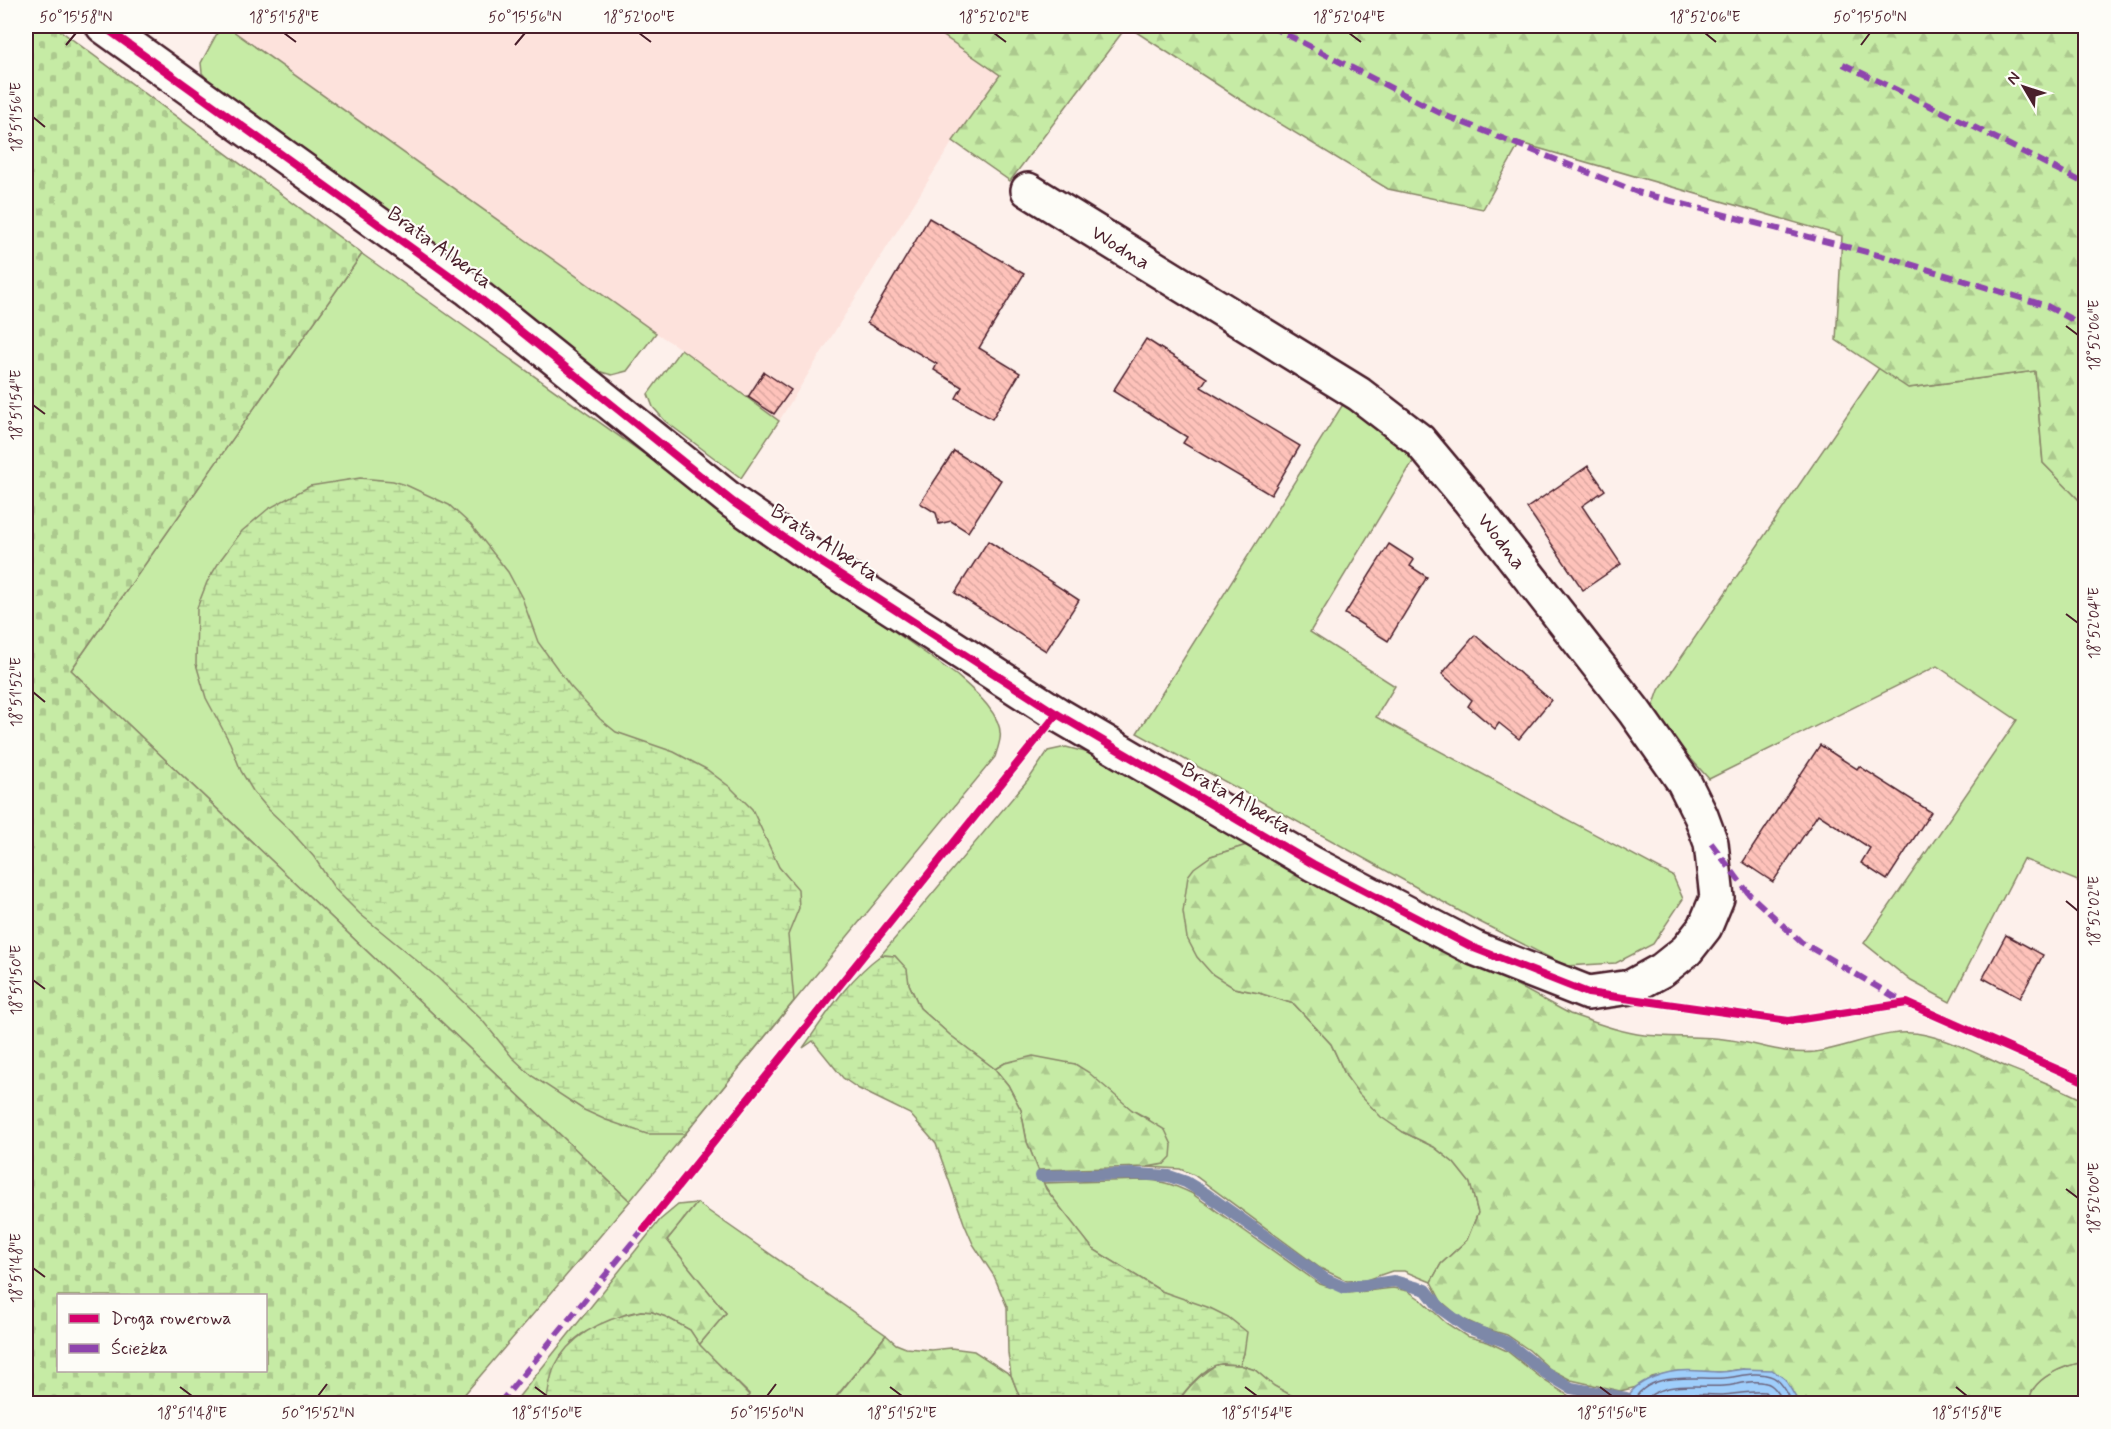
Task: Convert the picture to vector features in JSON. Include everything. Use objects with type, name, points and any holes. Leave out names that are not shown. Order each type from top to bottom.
[{"type":"street","name":"Brata Alberta","points":[[103,26],[467,288],[733,502],[799,548],[1057,714],[1313,864],[1474,948],[1588,993]]},
{"type":"street","name":"Wodna","points":[[1028,190],[1359,394],[1419,440],[1470,501],[1627,702],[1684,782],[1711,843],[1717,898],[1705,927],[1687,950],[1662,970],[1631,987],[1588,993]]},
{"type":"shaded area","points":[[226,26],[929,26],[1000,75],[953,141],[779,421]]},
{"type":"green space","points":[[26,26],[54,26],[362,254],[71,670],[630,1201],[457,1403],[26,1403]]},
{"type":"green space","points":[[221,26],[226,26],[656,333],[627,371],[612,375],[594,370],[215,88],[202,73],[201,63]]},
{"type":"green space","points":[[929,26],[1127,26],[1010,181],[953,141],[1000,75]]},
{"type":"green space","points":[[1127,26],[2085,26],[2085,506],[2043,463],[2035,371],[1908,388],[1836,340],[1842,236],[1520,143],[1483,209],[1388,189],[1241,100]]},
{"type":"green space","points":[[362,254],[956,675],[986,703],[1000,730],[995,757],[630,1201],[71,670]]},
{"type":"green space","points":[[681,349],[779,421],[741,478],[665,421],[653,407],[648,394]]},
{"type":"green space","points":[[1879,368],[1909,388],[2035,371],[2043,463],[2085,506],[2085,884],[2023,859],[1950,1002],[1911,981],[1864,943],[2017,720],[1937,666],[1709,779],[1667,732],[1652,710],[1659,690]]},
{"type":"green space","points":[[1345,401],[1417,455],[1310,632],[1395,686],[1376,717],[1673,876],[1683,899],[1653,944],[1616,963],[1566,966],[1472,918],[1137,733]]},
{"type":"green space","points":[[360,478],[393,481],[406,485],[449,505],[471,525],[508,572],[522,598],[538,642],[570,686],[600,719],[616,732],[674,752],[706,769],[730,787],[752,809],[779,867],[798,889],[799,908],[788,935],[794,1001],[685,1134],[647,1134],[606,1120],[584,1110],[532,1076],[512,1057],[482,1020],[438,978],[360,914],[335,889],[314,857],[269,810],[253,791],[241,771],[230,743],[206,698],[196,664],[197,608],[207,582],[242,531],[268,509],[310,486]]},
{"type":"green space","points":[[1066,747],[1089,753],[1247,845],[1211,856],[1234,988],[1294,1004],[1331,1044],[1346,1076],[1403,1132],[1434,1147],[1454,1163],[1470,1183],[1478,1213],[1467,1240],[1441,1264],[1431,1282],[1404,1271],[1392,1271],[1366,1280],[1347,1281],[1320,1268],[1194,1175],[1180,1169],[1147,1167],[1164,1164],[1149,1119],[1132,1110],[1075,1064],[1016,1061],[1005,1063],[995,1069],[950,1035],[920,1008],[909,984],[906,969],[895,956],[881,955],[1031,776],[1048,751]]},
{"type":"green space","points":[[1247,845],[1293,864],[1570,1014],[1625,1032],[1720,1038],[1804,1053],[1884,1035],[1912,1033],[1926,1035],[1965,1048],[2085,1101],[2085,1362],[2058,1370],[2041,1380],[2031,1395],[2029,1404],[1799,1403],[1798,1399],[1743,1369],[1723,1372],[1678,1371],[1652,1377],[1637,1387],[1620,1391],[1571,1380],[1550,1369],[1529,1350],[1507,1335],[1461,1318],[1441,1301],[1431,1282],[1441,1264],[1467,1240],[1478,1213],[1470,1183],[1454,1163],[1434,1147],[1403,1132],[1381,1117],[1346,1076],[1331,1044],[1294,1004],[1234,988],[1212,974],[1197,957],[1187,938],[1183,912],[1188,876],[1194,868],[1211,856]]},
{"type":"green space","points":[[881,955],[895,956],[907,969],[909,984],[920,1008],[950,1035],[995,1069],[1008,1085],[1021,1110],[1027,1142],[1046,1189],[1093,1249],[1161,1291],[1210,1308],[1228,1317],[1247,1332],[1240,1365],[1220,1364],[1208,1369],[1190,1386],[1177,1403],[1022,1403],[1011,1375],[1007,1307],[994,1276],[973,1244],[936,1144],[910,1114],[859,1089],[843,1078],[813,1041],[803,1048],[848,986]]},
{"type":"green space","points":[[1033,1056],[1075,1064],[1088,1072],[1132,1110],[1165,1130],[1172,1145],[1171,1157],[1164,1164],[1147,1167],[1038,1170],[1027,1142],[1021,1110],[1008,1085],[995,1069],[1005,1063]]},
{"type":"green space","points":[[1142,1180],[1167,1183],[1191,1193],[1320,1284],[1349,1293],[1393,1288],[1408,1291],[1446,1323],[1466,1336],[1488,1342],[1507,1351],[1545,1381],[1569,1396],[1575,1403],[1305,1403],[1274,1386],[1255,1370],[1240,1365],[1244,1353],[1184,1301],[1161,1291],[1093,1249],[1055,1202],[1043,1183]]},
{"type":"green space","points":[[697,1203],[886,1335],[831,1403],[744,1403],[749,1394],[699,1345],[726,1313],[667,1240]]},
{"type":"green space","points":[[697,1203],[667,1240],[726,1313],[699,1345],[690,1330],[666,1317],[641,1311],[626,1314],[582,1334],[573,1341],[555,1367],[547,1403],[513,1404],[660,1220],[678,1205]]},
{"type":"green space","points":[[641,1311],[666,1317],[690,1330],[700,1345],[749,1395],[744,1403],[547,1403],[553,1370],[570,1344],[603,1323]]},
{"type":"green space","points":[[886,1335],[896,1344],[906,1348],[931,1350],[951,1348],[974,1351],[1011,1375],[1022,1403],[831,1404]]},
{"type":"green space","points":[[2085,1362],[2085,1403],[2029,1403],[2035,1386],[2041,1380],[2058,1370]]},
{"type":"green space","points":[[1217,1364],[1240,1365],[1255,1370],[1274,1386],[1305,1403],[1177,1404],[1195,1381]]},
{"type":"water","points":[[1743,1369],[1772,1370],[1785,1379],[1799,1403],[1626,1403],[1628,1396],[1639,1385],[1663,1374],[1683,1370],[1720,1372]]},
{"type":"building","points":[[929,218],[1024,274],[979,348],[1020,373],[992,419],[956,398],[962,387],[934,370],[937,364],[867,323]]},
{"type":"building","points":[[1146,339],[1207,378],[1201,387],[1300,446],[1271,495],[1183,443],[1187,437],[1113,391]]},
{"type":"building","points":[[764,372],[791,390],[774,414],[748,397]]},
{"type":"building","points":[[954,451],[1001,480],[968,532],[951,521],[939,524],[936,513],[920,503]]},
{"type":"building","points":[[1588,466],[1605,490],[1582,506],[1621,564],[1583,590],[1527,508]]},
{"type":"building","points":[[988,541],[1079,600],[1046,651],[955,593]]},
{"type":"building","points":[[1389,544],[1414,560],[1410,566],[1427,577],[1388,641],[1345,614]]},
{"type":"building","points":[[1475,635],[1551,700],[1519,739],[1499,723],[1495,729],[1468,706],[1472,700],[1442,674]]},
{"type":"building","points":[[1820,745],[1857,769],[1859,766],[1931,812],[1887,880],[1861,863],[1870,848],[1818,814],[1773,882],[1743,862]]},
{"type":"building","points":[[2006,935],[2043,955],[2020,998],[1983,978]]},
{"type":"waterway","points":[[1041,1176],[1135,1174],[1169,1176],[1186,1182],[1325,1279],[1345,1288],[1394,1281],[1426,1290],[1441,1309],[1466,1327],[1506,1342],[1546,1373],[1571,1388],[1626,1398]]},
{"type":"marked path","points":[[1270,26],[1444,115],[1637,192],[1893,259],[2047,306],[2086,327]]},
{"type":"marked path","points":[[1843,64],[2086,184]]},
{"type":"marked path","points":[[1711,843],[1749,894],[1801,942],[1905,1003]]},
{"type":"marked path","points":[[499,1404],[646,1226]]},
{"type":"cycle path","points":[[103,26],[467,288],[733,502],[799,548],[1057,714],[1313,864],[1474,948],[1588,993],[1789,1021],[1907,1003],[2086,1082]]},
{"type":"cycle path","points":[[644,1229],[1057,714]]}]
